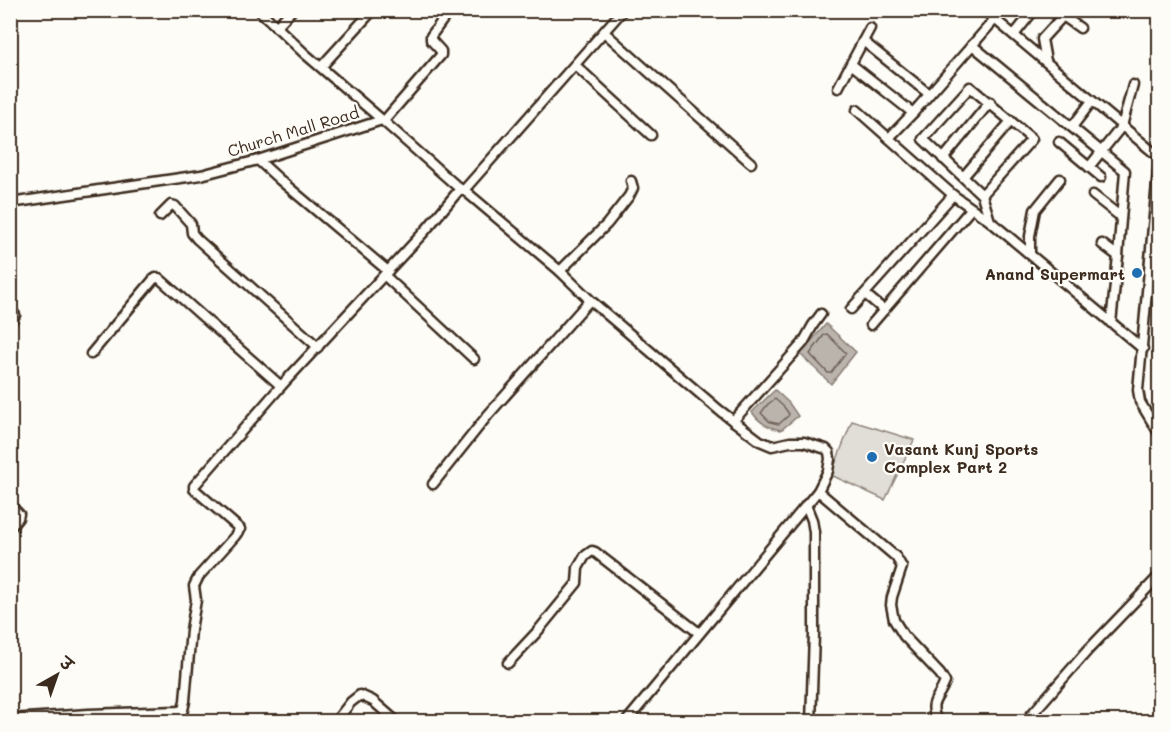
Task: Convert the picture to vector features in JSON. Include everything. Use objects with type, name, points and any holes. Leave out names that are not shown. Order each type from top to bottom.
[{"type":"street","points":[[259,10],[304,53],[383,120],[441,55],[441,51],[431,40],[431,36],[450,10]]},
{"type":"street","points":[[276,27],[292,10]]},
{"type":"street","points":[[321,67],[373,10]]},
{"type":"street","points":[[189,721],[183,710],[196,600],[194,586],[199,576],[240,529],[193,488],[281,386],[425,231],[623,10]]},
{"type":"street","points":[[984,10],[1122,126],[1159,153],[1138,397],[1160,435]]},
{"type":"street","points":[[1014,35],[1034,10]]},
{"type":"street","points":[[1046,62],[1042,39],[1063,16],[1080,27]]},
{"type":"street","points":[[889,138],[994,19]]},
{"type":"street","points":[[838,88],[870,28]]},
{"type":"street","points":[[604,32],[751,163]]},
{"type":"street","points":[[863,41],[929,94]]},
{"type":"street","points":[[972,45],[1125,171],[1111,323]]},
{"type":"street","points":[[851,64],[913,113]]},
{"type":"street","points":[[575,65],[651,135]]},
{"type":"street","points":[[1089,167],[1122,126],[1133,86]]},
{"type":"street","points":[[982,195],[1032,140],[990,102],[969,87],[923,140],[982,195],[990,221]]},
{"type":"street","points":[[1072,127],[1092,101]]},
{"type":"street","points":[[943,159],[990,102]]},
{"type":"street","points":[[857,110],[953,195],[990,221],[1143,349]]},
{"type":"street","name":"Church Mall Road","points":[[10,204],[201,175],[258,160],[383,120],[733,421],[769,446],[795,441],[826,449],[830,459],[828,471],[818,490]]},
{"type":"street","points":[[964,176],[1011,121]]},
{"type":"street","points":[[1059,142],[1101,177]]},
{"type":"street","points":[[258,160],[386,273],[474,359]]},
{"type":"street","points":[[1029,254],[1035,210],[1060,179]]},
{"type":"street","points":[[560,271],[607,224],[629,196],[633,188],[631,181]]},
{"type":"street","points":[[851,309],[953,195]]},
{"type":"street","points":[[1093,195],[1121,217]]},
{"type":"street","points":[[160,216],[171,205],[175,206],[191,224],[192,233],[197,239],[318,347]]},
{"type":"street","points":[[871,325],[971,208]]},
{"type":"street","points":[[1102,244],[1118,256]]},
{"type":"street","points":[[1149,257],[1160,258]]},
{"type":"street","points":[[91,354],[153,280],[159,278],[281,386]]},
{"type":"street","points":[[865,294],[884,310]]},
{"type":"street","points":[[433,484],[488,415],[590,300]]},
{"type":"street","points":[[10,310],[15,315],[10,324]]},
{"type":"street","points":[[733,421],[803,343],[821,314]]},
{"type":"street","points":[[626,722],[818,490],[896,557],[901,564],[902,571],[892,597],[892,613],[899,630],[945,682],[933,705],[933,713],[937,722]]},
{"type":"street","points":[[806,504],[814,532],[811,722]]},
{"type":"street","points":[[10,505],[19,514],[10,528]]},
{"type":"street","points":[[508,663],[577,583],[578,568],[591,551],[699,633]]},
{"type":"street","points":[[1025,722],[1088,650],[1160,575]]},
{"type":"street","points":[[335,722],[351,702],[360,695],[373,701],[397,722]]},
{"type":"street","points":[[10,719],[183,710]]},
{"type":"street","points":[[150,722],[161,718],[189,721]]},
{"type":"shaded area","name":"Vasant Kunj Sports Complex Part 2","points":[[852,421],[914,440],[885,500],[831,475]]},
{"type":"water","points":[[826,324],[856,352],[831,384],[800,354]]},
{"type":"water","points":[[775,390],[789,403],[798,416],[781,430],[765,424],[752,412]]},
{"type":"place","name":"Anand Supermart","points":[[1137,273]]},
{"type":"place","name":"Vasant Kunj Sports Complex Part 2","points":[[872,457]]}]
